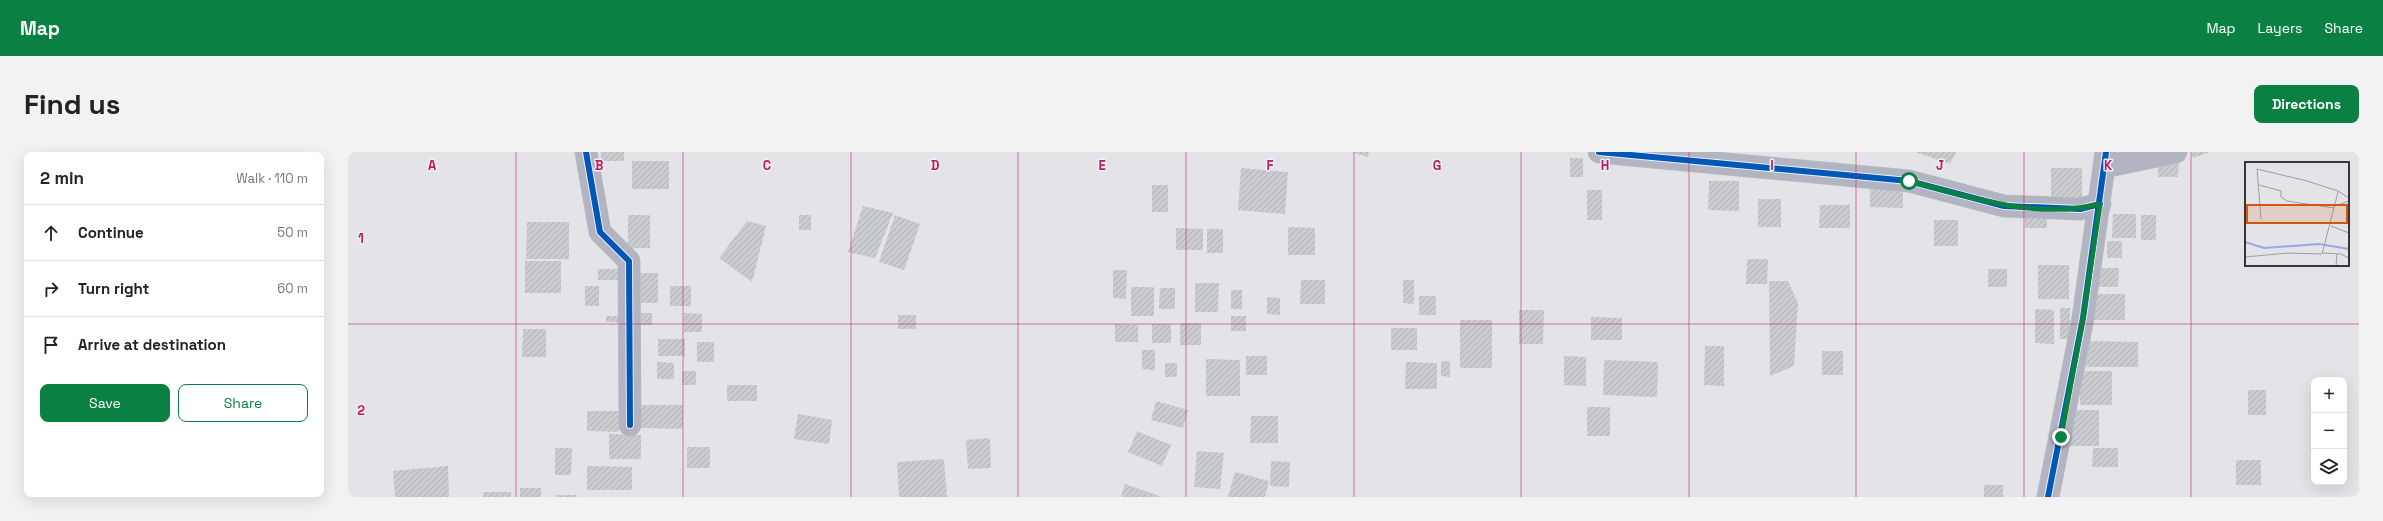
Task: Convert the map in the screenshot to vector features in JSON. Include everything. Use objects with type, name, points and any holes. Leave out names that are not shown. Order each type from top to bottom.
[{"type":"street","points":[[586,152],[600,232],[629,261],[630,425]]},
{"type":"street","points":[[1600,152],[1909,181],[2004,206],[2080,209],[2100,204]]},
{"type":"street","points":[[2048,497],[2083,318],[2105,160],[2176,152]]},
{"type":"building","points":[[601,152],[624,152],[624,161],[601,161]]},
{"type":"building","points":[[1351,152],[1369,152],[1368,157]]},
{"type":"building","points":[[1915,152],[1956,152],[1950,164]]},
{"type":"building","points":[[2191,152],[2210,152],[2193,158]]},
{"type":"building","points":[[1570,158],[1583,158],[1583,177],[1570,177]]},
{"type":"building","points":[[2158,159],[2179,159],[2178,177],[2158,177]]},
{"type":"building","points":[[632,161],[669,161],[669,189],[632,189]]},
{"type":"building","points":[[1241,168],[1288,172],[1285,214],[1238,210]]},
{"type":"building","points":[[2051,168],[2082,168],[2082,204],[2051,204]]},
{"type":"building","points":[[1709,181],[1739,181],[1739,211],[1708,210]]},
{"type":"building","points":[[1870,184],[1903,184],[1903,208],[1870,207]]},
{"type":"building","points":[[1152,185],[1168,185],[1168,212],[1152,212]]},
{"type":"building","points":[[1587,190],[1602,190],[1602,220],[1587,220]]},
{"type":"building","points":[[1758,199],[1781,199],[1781,227],[1758,227]]},
{"type":"building","points":[[1820,205],[1850,205],[1850,228],[1819,228]]},
{"type":"building","points":[[863,206],[893,213],[875,258],[848,252]]},
{"type":"building","points":[[2025,209],[2047,209],[2047,228],[2025,228]]},
{"type":"building","points":[[2113,214],[2136,214],[2136,238],[2112,238]]},
{"type":"building","points":[[628,215],[650,215],[650,248],[628,248]]},
{"type":"building","points":[[799,215],[811,215],[811,230],[799,230]]},
{"type":"building","points":[[895,215],[920,224],[904,270],[879,262]]},
{"type":"building","points":[[2141,215],[2156,215],[2156,240],[2141,240]]},
{"type":"building","points":[[1934,220],[1958,220],[1958,246],[1934,246]]},
{"type":"building","points":[[747,221],[766,226],[752,282],[719,258]]},
{"type":"building","points":[[527,222],[569,222],[569,259],[526,259]]},
{"type":"building","points":[[1288,227],[1315,228],[1315,255],[1288,255]]},
{"type":"building","points":[[1176,228],[1203,229],[1203,250],[1176,250]]},
{"type":"building","points":[[1207,229],[1223,229],[1223,253],[1207,253]]},
{"type":"building","points":[[2107,241],[2122,241],[2122,258],[2107,258]]},
{"type":"building","points":[[1747,259],[1768,259],[1767,284],[1746,284]]},
{"type":"building","points":[[525,261],[561,261],[561,293],[525,293]]},
{"type":"building","points":[[2038,265],[2069,265],[2069,299],[2038,299]]},
{"type":"building","points":[[2097,268],[2119,268],[2118,287],[2097,287]]},
{"type":"building","points":[[598,269],[625,269],[625,280],[598,280]]},
{"type":"building","points":[[1988,269],[2007,269],[2007,287],[1988,287]]},
{"type":"building","points":[[1113,270],[1127,270],[1126,299],[1113,298]]},
{"type":"building","points":[[634,273],[658,273],[658,303],[634,303]]},
{"type":"building","points":[[1301,280],[1325,280],[1325,304],[1300,304]]},
{"type":"building","points":[[1403,280],[1414,280],[1414,304],[1403,303]]},
{"type":"building","points":[[1769,281],[1788,281],[1798,303],[1794,366],[1770,376]]},
{"type":"building","points":[[1195,283],[1219,283],[1218,312],[1195,312]]},
{"type":"building","points":[[585,286],[599,286],[599,306],[585,306]]},
{"type":"building","points":[[670,286],[691,286],[691,306],[670,306]]},
{"type":"building","points":[[1131,287],[1154,287],[1154,316],[1131,316]]},
{"type":"building","points":[[1160,288],[1175,288],[1175,309],[1159,309]]},
{"type":"building","points":[[1231,290],[1242,290],[1242,309],[1231,309]]},
{"type":"building","points":[[2093,294],[2125,294],[2125,320],[2093,320]]},
{"type":"building","points":[[1419,296],[1436,296],[1436,315],[1419,315]]},
{"type":"building","points":[[1267,297],[1280,298],[1280,315],[1267,314]]},
{"type":"building","points":[[2060,308],[2070,308],[2070,339],[2060,339]]},
{"type":"building","points":[[2035,309],[2054,310],[2054,344],[2035,343]]},
{"type":"building","points":[[1519,310],[1544,310],[1543,344],[1519,344]]},
{"type":"building","points":[[635,313],[652,313],[652,325],[635,325]]},
{"type":"building","points":[[684,313],[702,314],[702,332],[684,332]]},
{"type":"building","points":[[898,315],[916,315],[916,329],[898,329]]},
{"type":"building","points":[[606,316],[621,316],[621,322],[606,322]]},
{"type":"building","points":[[1231,316],[1246,316],[1246,331],[1231,331]]},
{"type":"building","points":[[1591,317],[1622,318],[1622,340],[1591,340]]},
{"type":"building","points":[[1460,320],[1492,320],[1492,368],[1460,368]]},
{"type":"building","points":[[1180,323],[1201,323],[1201,345],[1180,345]]},
{"type":"building","points":[[1115,324],[1138,325],[1138,342],[1115,342]]},
{"type":"building","points":[[1152,324],[1171,324],[1171,343],[1152,343]]},
{"type":"building","points":[[1391,328],[1417,328],[1417,350],[1391,350]]},
{"type":"building","points":[[523,329],[546,329],[546,357],[522,357]]},
{"type":"building","points":[[658,339],[685,339],[685,356],[658,356]]},
{"type":"building","points":[[2085,341],[2138,342],[2138,367],[2085,367]]},
{"type":"building","points":[[697,342],[714,342],[714,362],[697,362]]},
{"type":"building","points":[[1705,346],[1724,346],[1724,386],[1704,385]]},
{"type":"building","points":[[1142,350],[1155,350],[1155,370],[1142,369]]},
{"type":"building","points":[[1822,351],[1843,351],[1843,375],[1822,375]]},
{"type":"building","points":[[1246,356],[1267,356],[1267,375],[1246,375]]},
{"type":"building","points":[[1564,356],[1586,357],[1586,386],[1564,385]]},
{"type":"building","points":[[1206,359],[1240,360],[1240,396],[1206,396]]},
{"type":"building","points":[[1604,360],[1658,362],[1657,397],[1603,395]]},
{"type":"building","points":[[1441,361],[1450,361],[1450,377],[1441,376]]},
{"type":"building","points":[[657,362],[674,363],[674,379],[657,379]]},
{"type":"building","points":[[1406,362],[1437,363],[1437,389],[1405,389]]},
{"type":"building","points":[[1165,363],[1177,363],[1177,377],[1165,377]]},
{"type":"building","points":[[682,371],[696,371],[696,385],[682,385]]},
{"type":"building","points":[[2080,371],[2112,371],[2112,405],[2080,405]]},
{"type":"building","points":[[727,385],[757,385],[757,401],[727,401]]},
{"type":"building","points":[[2248,390],[2266,390],[2266,415],[2248,415]]},
{"type":"building","points":[[1156,401],[1188,410],[1183,428],[1151,420]]},
{"type":"building","points":[[641,405],[683,405],[683,429],[641,428]]},
{"type":"building","points":[[1587,407],[1610,407],[1610,436],[1587,436]]},
{"type":"building","points":[[2069,410],[2099,410],[2099,446],[2069,446]]},
{"type":"building","points":[[587,411],[619,411],[619,432],[587,431]]},
{"type":"building","points":[[798,414],[832,420],[829,444],[794,439]]},
{"type":"building","points":[[1251,416],[1278,416],[1278,443],[1250,443]]},
{"type":"building","points":[[1137,431],[1171,445],[1162,466],[1128,452]]},
{"type":"building","points":[[609,434],[641,435],[641,459],[609,459]]},
{"type":"building","points":[[990,438],[991,468],[968,469],[966,440]]},
{"type":"building","points":[[687,447],[710,447],[710,468],[687,468]]},
{"type":"building","points":[[555,448],[572,448],[571,475],[555,475]]},
{"type":"building","points":[[2093,448],[2118,448],[2118,467],[2092,467]]},
{"type":"building","points":[[1197,451],[1224,453],[1220,489],[1194,487]]},
{"type":"building","points":[[944,459],[947,497],[899,497],[897,462]]},
{"type":"building","points":[[2236,460],[2261,460],[2261,485],[2236,485]]},
{"type":"building","points":[[1271,461],[1290,462],[1289,487],[1270,486]]},
{"type":"building","points":[[448,466],[449,497],[395,497],[393,471]]},
{"type":"building","points":[[587,466],[632,467],[632,490],[587,490]]},
{"type":"building","points":[[1235,472],[1269,481],[1265,497],[1228,497]]},
{"type":"building","points":[[1125,484],[1162,497],[1121,497]]},
{"type":"building","points":[[1984,485],[2003,485],[2003,497],[1984,497]]},
{"type":"building","points":[[520,488],[541,488],[541,497],[520,497]]},
{"type":"building","points":[[483,492],[511,492],[511,497],[483,497]]},
{"type":"building","points":[[556,495],[577,495],[577,497],[556,497]]},
{"type":"cycle path","points":[[586,152],[600,232],[629,261],[630,425]]},
{"type":"cycle path","points":[[1599,152],[1909,181],[2004,206],[2080,209],[2100,204]]},
{"type":"cycle path","points":[[2048,497],[2083,318],[2106,152]]},
{"type":"route","points":[[1909,181],[2004,206],[2080,209],[2100,204],[2083,318],[2061,437]]}]
